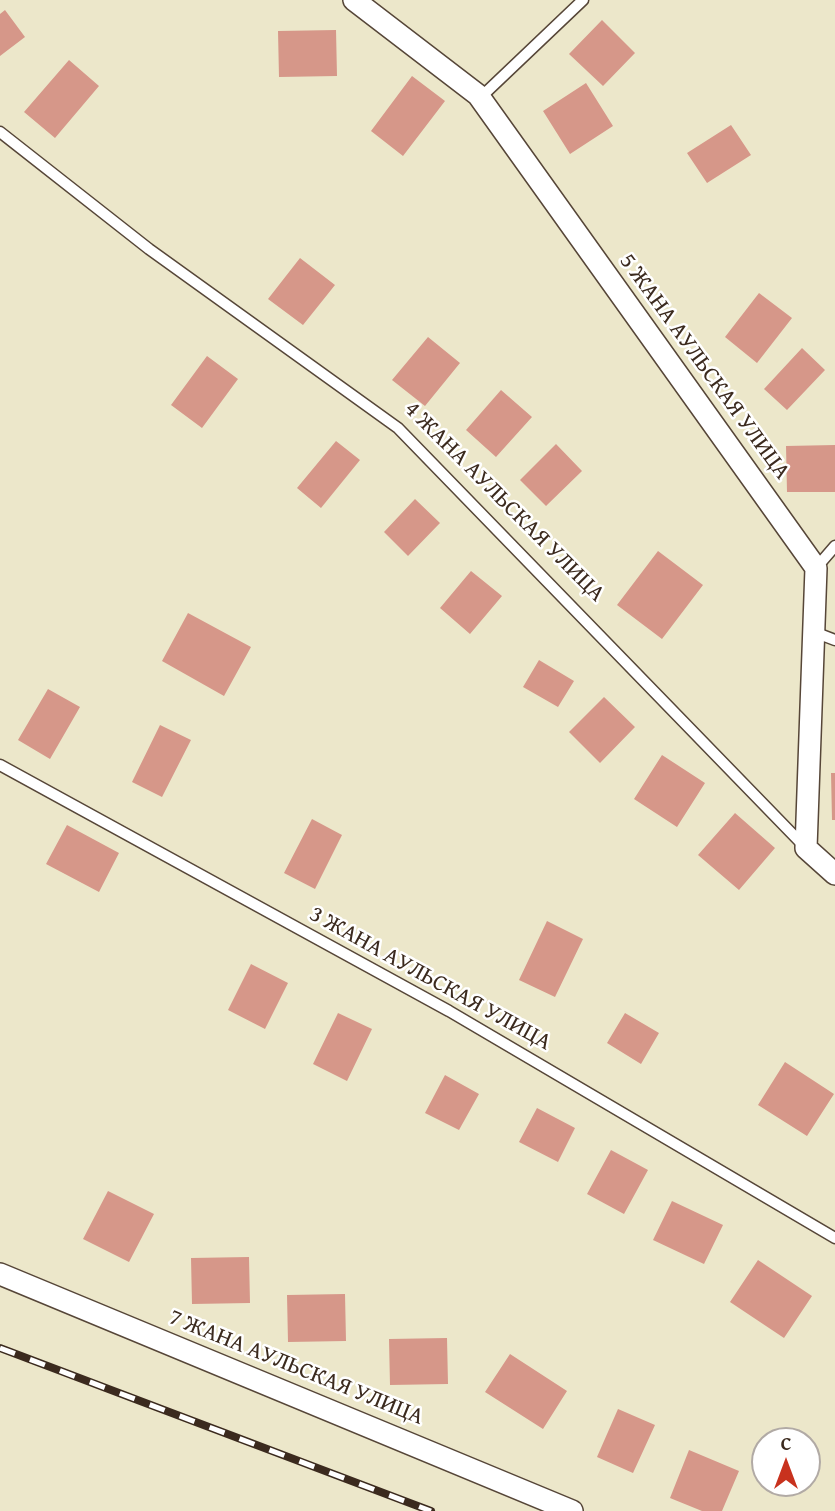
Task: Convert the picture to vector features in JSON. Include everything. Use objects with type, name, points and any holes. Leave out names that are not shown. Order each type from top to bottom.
[{"type":"street","name":"5 ЖАНА АУЛЬСКАЯ УЛИЦА","points":[[355,0],[480,99],[816,568]]},
{"type":"street","points":[[806,848],[816,568]]},
{"type":"street","name":"4 ЖАНА АУЛЬСКАЯ УЛИЦА","points":[[806,848],[835,874]]},
{"type":"street","name":"7 ЖАНА АУЛЬСКАЯ УЛИЦА","points":[[0,1274],[572,1511]]},
{"type":"lane","points":[[480,99],[583,0]]},
{"type":"lane","name":"4 ЖАНА АУЛЬСКАЯ УЛИЦА","points":[[0,132],[149,249],[398,428],[806,848]]},
{"type":"lane","points":[[816,568],[835,546]]},
{"type":"lane","points":[[814,632],[835,640]]},
{"type":"lane","name":"3 ЖАНА АУЛЬСКАЯ УЛИЦА","points":[[0,765],[449,1011],[835,1238]]},
{"type":"building","points":[[5,10],[25,37],[0,56],[0,14]]},
{"type":"building","points":[[602,20],[635,53],[603,86],[569,54]]},
{"type":"building","points":[[336,30],[337,76],[279,77],[278,31]]},
{"type":"building","points":[[69,60],[99,86],[55,138],[24,112]]},
{"type":"building","points":[[412,76],[445,101],[403,156],[371,131]]},
{"type":"building","points":[[586,83],[613,126],[570,154],[543,111]]},
{"type":"building","points":[[731,125],[751,155],[707,183],[687,153]]},
{"type":"building","points":[[300,258],[335,285],[303,325],[268,299]]},
{"type":"building","points":[[759,293],[792,318],[757,363],[725,337]]},
{"type":"building","points":[[428,337],[460,363],[425,406],[392,380]]},
{"type":"building","points":[[802,348],[825,370],[787,410],[764,389]]},
{"type":"building","points":[[207,356],[238,379],[202,428],[171,405]]},
{"type":"building","points":[[501,390],[532,417],[496,457],[466,430]]},
{"type":"building","points":[[336,441],[360,460],[321,508],[297,488]]},
{"type":"building","points":[[556,444],[582,471],[546,506],[520,480]]},
{"type":"building","points":[[835,445],[835,492],[787,492],[786,446]]},
{"type":"building","points":[[415,499],[440,523],[408,556],[384,532]]},
{"type":"building","points":[[658,551],[703,585],[662,639],[617,605]]},
{"type":"building","points":[[471,571],[502,596],[470,634],[440,608]]},
{"type":"building","points":[[188,613],[251,647],[224,696],[162,661]]},
{"type":"building","points":[[539,660],[574,681],[558,707],[523,687]]},
{"type":"building","points":[[48,689],[80,707],[50,759],[18,740]]},
{"type":"building","points":[[604,697],[635,727],[600,763],[569,732]]},
{"type":"building","points":[[160,725],[191,740],[162,797],[132,782]]},
{"type":"building","points":[[662,755],[705,783],[677,827],[634,799]]},
{"type":"building","points":[[831,773],[835,773],[835,820],[832,820]]},
{"type":"building","points":[[735,813],[775,848],[739,890],[698,855]]},
{"type":"building","points":[[312,819],[342,835],[315,889],[284,873]]},
{"type":"building","points":[[67,825],[119,853],[99,892],[46,864]]},
{"type":"building","points":[[547,921],[583,939],[555,997],[519,980]]},
{"type":"building","points":[[251,964],[288,983],[265,1029],[228,1010]]},
{"type":"building","points":[[338,1013],[372,1029],[347,1081],[313,1064]]},
{"type":"building","points":[[625,1013],[659,1033],[641,1064],[607,1043]]},
{"type":"building","points":[[785,1062],[834,1094],[807,1136],[758,1105]]},
{"type":"building","points":[[445,1075],[479,1094],[459,1130],[425,1113]]},
{"type":"building","points":[[537,1108],[575,1128],[558,1162],[519,1142]]},
{"type":"building","points":[[611,1150],[648,1170],[624,1214],[587,1194]]},
{"type":"building","points":[[108,1191],[154,1214],[129,1262],[83,1239]]},
{"type":"building","points":[[672,1201],[723,1225],[704,1264],[653,1240]]},
{"type":"building","points":[[249,1257],[250,1303],[192,1304],[191,1258]]},
{"type":"building","points":[[758,1260],[812,1296],[784,1338],[730,1302]]},
{"type":"building","points":[[345,1294],[346,1341],[288,1342],[287,1295]]},
{"type":"building","points":[[447,1338],[448,1384],[390,1385],[389,1339]]},
{"type":"building","points":[[510,1354],[567,1391],[543,1429],[485,1392]]},
{"type":"building","points":[[618,1409],[655,1425],[633,1473],[597,1457]]},
{"type":"building","points":[[689,1450],[739,1471],[722,1511],[702,1511],[670,1498]]},
{"type":"railway","points":[[0,1348],[431,1511]]}]
